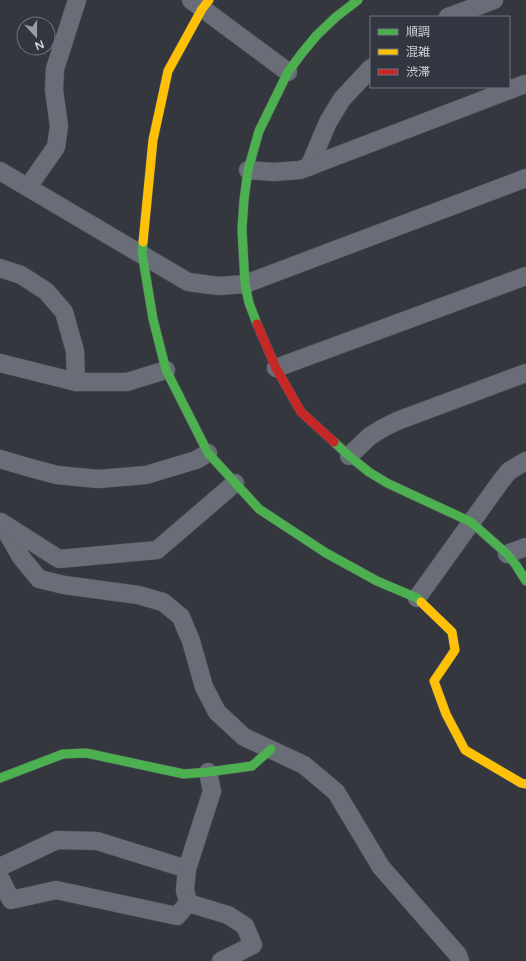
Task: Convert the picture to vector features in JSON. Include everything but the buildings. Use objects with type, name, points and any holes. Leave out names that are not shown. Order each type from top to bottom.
[{"type":"street","points":[[28,187],[56,147],[59,126],[54,90],[55,69],[77,0]]},
{"type":"street","points":[[358,0],[336,17],[317,35],[288,72],[259,131],[248,170],[242,229],[245,284],[249,303],[276,368],[300,412],[368,472],[387,483],[471,522],[506,554],[516,565],[526,581]]},
{"type":"street","points":[[451,16],[494,0]]},
{"type":"street","points":[[288,72],[201,3],[168,71],[154,140],[142,253],[153,319],[166,370],[208,453],[259,509],[326,553],[377,581],[417,598],[452,632],[455,650],[434,681],[446,714],[465,750],[526,784]]},
{"type":"street","points":[[309,167],[328,122],[342,99],[370,69]]},
{"type":"street","points":[[248,170],[274,172],[300,170],[526,85]]},
{"type":"street","points":[[0,171],[142,253],[188,282],[219,286],[245,284],[526,178]]},
{"type":"street","points":[[0,268],[21,275],[46,291],[64,312],[75,351],[76,382]]},
{"type":"street","points":[[276,368],[526,276]]},
{"type":"street","points":[[0,363],[76,382],[127,382],[166,370]]},
{"type":"street","points":[[349,456],[370,436],[383,428],[526,373]]},
{"type":"street","points":[[0,459],[57,475],[98,480],[146,475],[196,460],[208,453]]},
{"type":"street","points":[[417,598],[501,481],[509,471],[526,461]]},
{"type":"street","points":[[0,522],[59,559],[158,550],[235,483]]},
{"type":"street","points":[[0,522],[21,556],[39,579],[64,585],[138,595],[163,602],[181,617],[191,641],[204,687],[217,712],[244,737],[304,765],[336,792],[381,868],[458,954],[460,961]]},
{"type":"street","points":[[506,554],[526,547]]},
{"type":"street","points":[[0,778],[63,754],[86,753],[184,774],[252,766],[271,749]]},
{"type":"street","points":[[188,903],[184,890],[187,869],[212,792],[208,772]]},
{"type":"street","points":[[187,869],[97,841],[58,840],[1,865],[11,900],[56,890],[177,916],[188,903]]},
{"type":"street","points":[[188,903],[228,915],[245,926],[253,945],[221,961]]},
{"type":"traffic: fast","points":[[257,324],[249,303],[245,284],[242,229],[248,170],[259,131],[288,72],[302,53],[317,35],[336,17],[358,0]]},
{"type":"traffic: fast","points":[[143,242],[142,253],[153,319],[166,370],[208,453],[259,509],[326,553],[377,581],[417,598],[421,602]]},
{"type":"traffic: fast","points":[[334,442],[369,472],[387,483],[471,522],[507,554],[526,581]]},
{"type":"traffic: fast","points":[[0,778],[63,754],[86,753],[184,774],[252,766],[271,749]]},
{"type":"traffic: slow","points":[[143,242],[153,140],[168,71],[202,9],[209,0]]},
{"type":"traffic: slow","points":[[421,602],[452,632],[455,650],[434,681],[446,714],[465,750],[521,783],[526,784]]},
{"type":"traffic: jam","points":[[257,324],[276,368],[301,412],[334,442]]}]
